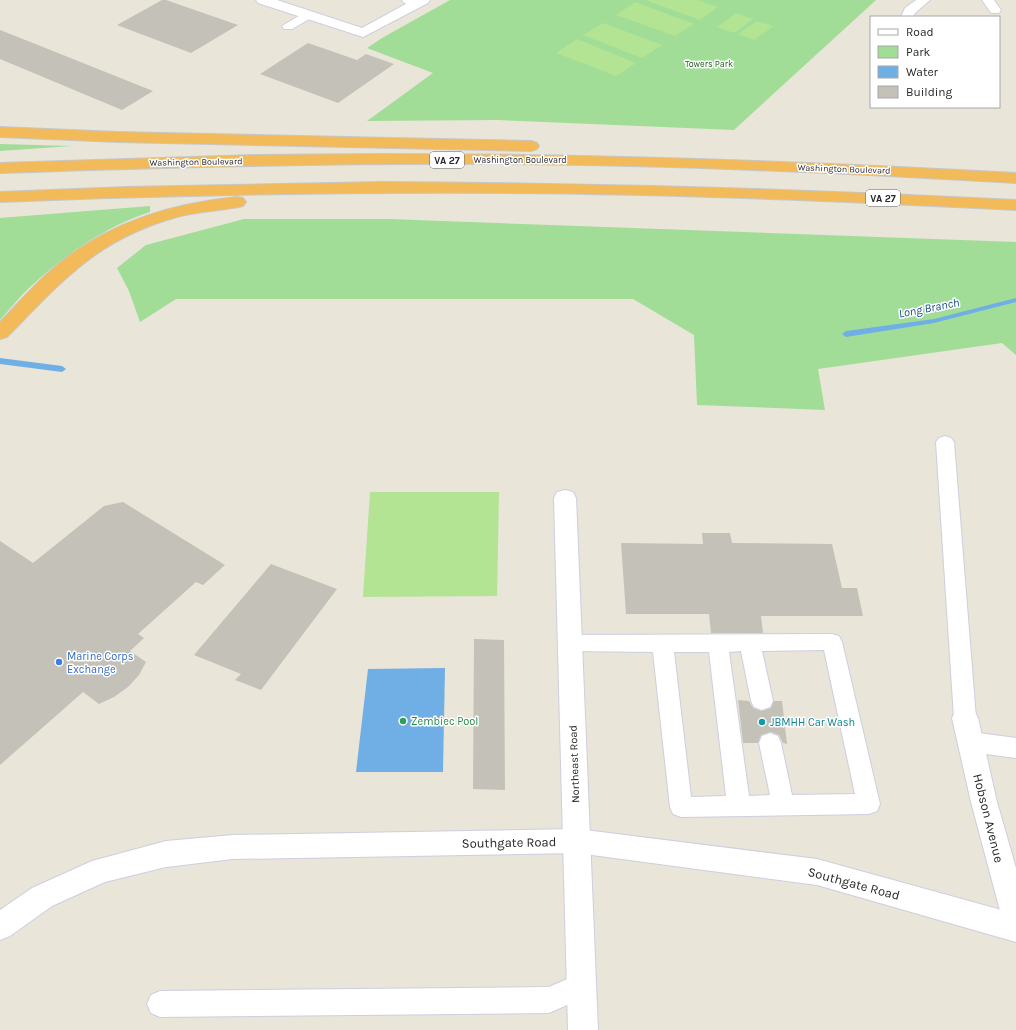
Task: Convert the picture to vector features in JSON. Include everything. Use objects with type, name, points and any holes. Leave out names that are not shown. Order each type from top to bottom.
[{"type":"highway","points":[[0,132],[118,138],[483,144],[654,150],[721,153],[894,171]]},
{"type":"highway","name":"Washington Boulevard","points":[[0,168],[168,163],[416,160],[659,162],[894,171],[1016,178]]},
{"type":"highway","points":[[0,333],[59,274],[87,252],[117,234],[171,214],[228,202],[484,188]]},
{"type":"highway","name":"VA 27","points":[[0,197],[223,189],[484,188],[750,192],[1016,205]]},
{"type":"street","points":[[263,0],[364,34],[416,1]]},
{"type":"street","name":"Northeast Road","points":[[566,498],[583,1030]]},
{"type":"street","name":"Hobson Avenue","points":[[968,730],[984,802],[1016,918]]},
{"type":"street","name":"Southgate Road","points":[[2,920],[42,897],[102,870],[166,854],[233,847],[577,841],[817,872],[1016,928]]},
{"type":"lane","points":[[907,16],[909,11],[924,0]]},
{"type":"lane","points":[[988,0],[995,10]]},
{"type":"lane","points":[[288,26],[307,15]]},
{"type":"lane","points":[[944,442],[968,730],[1016,748]]},
{"type":"lane","points":[[570,642],[663,644],[832,642],[868,804],[681,807],[663,644]]},
{"type":"lane","points":[[750,643],[762,701]]},
{"type":"lane","points":[[718,644],[739,806]]},
{"type":"lane","points":[[770,743],[783,805]]},
{"type":"lane","points":[[160,1004],[548,1000],[581,986]]},
{"type":"green space","name":"Towers Park","points":[[450,0],[876,0],[734,130],[498,120],[367,121],[433,73],[367,48]]},
{"type":"green space","points":[[645,0],[697,0],[718,7],[700,20]]},
{"type":"green space","points":[[635,2],[694,24],[675,36],[616,15]]},
{"type":"green space","points":[[736,13],[753,19],[734,33],[717,27]]},
{"type":"green space","points":[[757,21],[774,26],[754,40],[738,34]]},
{"type":"green space","points":[[603,23],[662,45],[642,58],[583,35]]},
{"type":"green space","points":[[577,39],[636,63],[616,76],[556,53]]},
{"type":"green space","points":[[0,144],[72,146],[0,151]]},
{"type":"green space","points":[[150,206],[150,212],[102,233],[58,263],[27,290],[0,320],[0,218]]},
{"type":"green space","points":[[244,219],[388,219],[1016,242],[1016,355],[1002,343],[818,369],[825,410],[697,405],[694,335],[633,299],[176,299],[140,322],[129,291],[117,268],[146,245]]},
{"type":"green space","points":[[370,492],[499,492],[497,596],[363,597]]},
{"type":"water","name":"Zembiec Pool","points":[[445,668],[443,772],[356,772],[368,669]]},
{"type":"building","points":[[162,0],[166,0],[238,25],[191,53],[117,25]]},
{"type":"building","points":[[0,30],[153,91],[122,110],[0,59]]},
{"type":"building","points":[[308,43],[357,60],[366,54],[394,64],[338,103],[260,74]]},
{"type":"building","points":[[123,502],[225,565],[203,585],[196,582],[138,634],[144,638],[130,651],[146,662],[139,675],[128,687],[114,697],[99,704],[83,692],[0,765],[0,541],[33,563],[104,506]]},
{"type":"building","points":[[702,533],[730,533],[732,543],[832,544],[842,588],[857,588],[863,616],[761,616],[763,633],[711,633],[709,614],[626,614],[621,543],[703,544]]},
{"type":"building","points":[[271,564],[337,589],[261,690],[235,680],[241,674],[194,655]]},
{"type":"building","points":[[474,639],[504,640],[505,790],[473,789]]},
{"type":"building","name":"JBMHH Car Wash","points":[[738,700],[749,701],[753,708],[761,711],[771,708],[774,701],[782,701],[787,744],[783,743],[779,735],[771,732],[761,735],[758,743],[743,743]]},
{"type":"waterway","name":"Long Branch","points":[[846,334],[934,321],[1016,300]]},
{"type":"waterway","name":"Long Branch","points":[[0,361],[62,369]]},
{"type":"place","name":"Marine Corps Exchange","points":[[59,662]]},
{"type":"place","name":"Zembiec Pool","points":[[403,721]]},
{"type":"place","name":"JBMHH Car Wash","points":[[762,722]]}]
